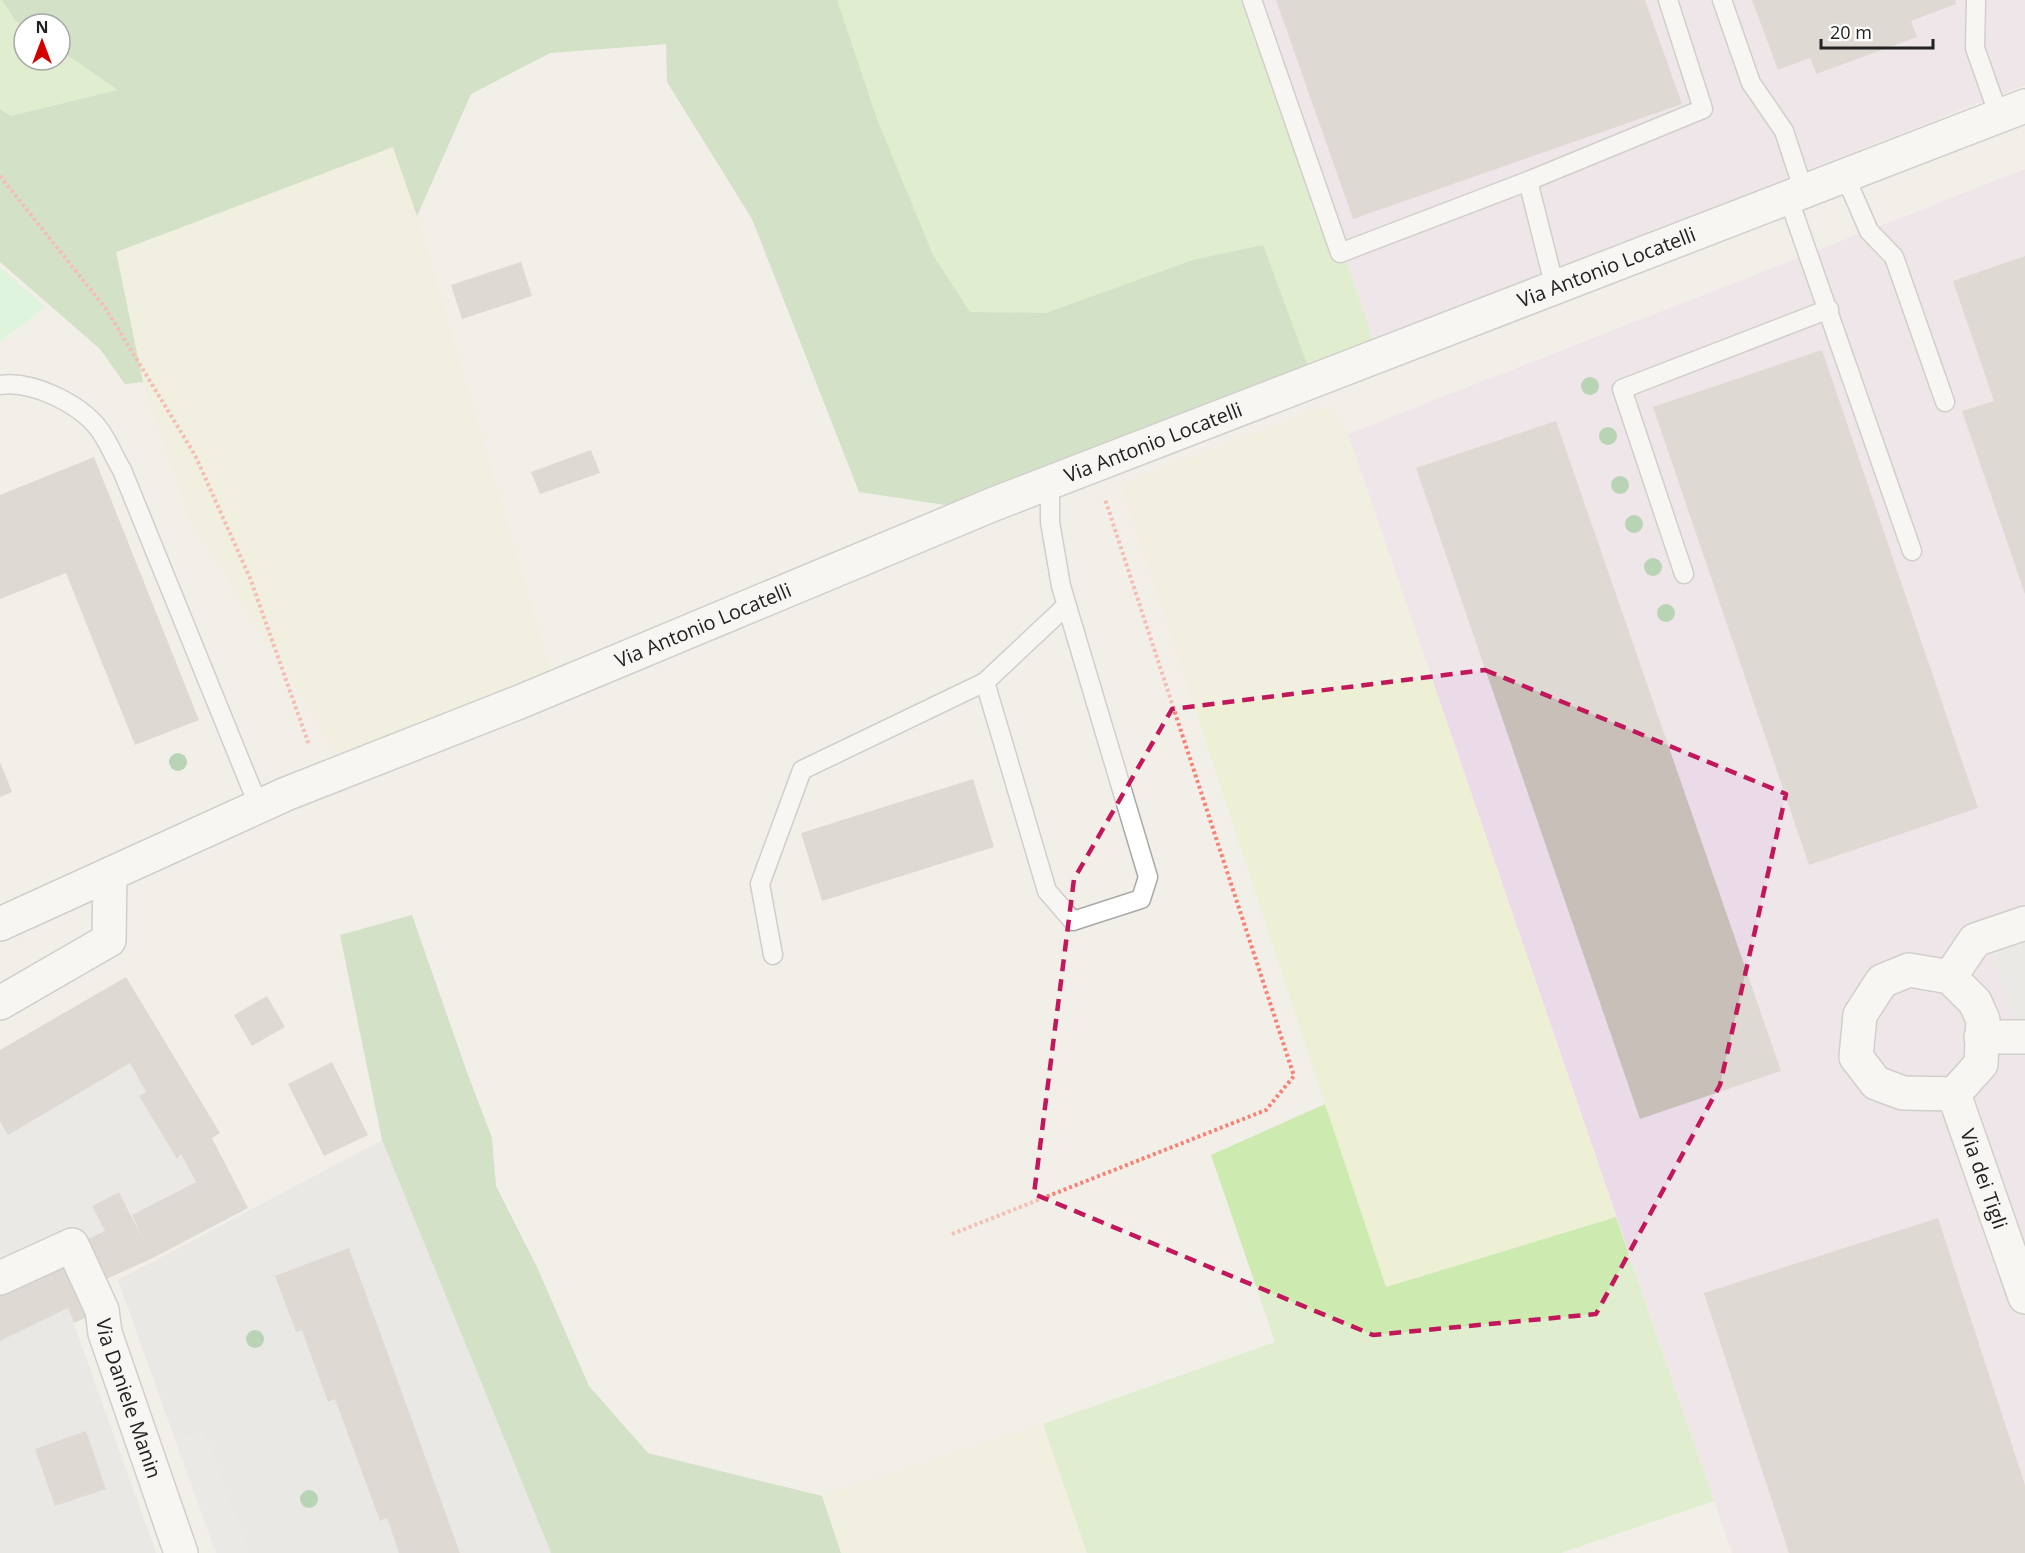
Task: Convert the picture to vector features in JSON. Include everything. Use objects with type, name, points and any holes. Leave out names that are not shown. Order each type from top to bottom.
[{"type":"street","name":"Via Antonio Locatelli","points":[[0,924],[321,779],[522,701],[994,504],[2012,111]]},
{"type":"street","points":[[0,1003],[110,940],[110,874]]},
{"type":"street","points":[[1950,977],[1975,940],[2025,923]]},
{"type":"street","points":[[1909,970],[1950,977],[1975,1002],[1983,1020],[1981,1036],[1981,1064],[1954,1094],[1903,1093],[1876,1083],[1856,1057],[1860,1015],[1882,981],[1909,970]]},
{"type":"street","points":[[1981,1036],[2025,1036]]},
{"type":"street","name":"Via dei Tigli","points":[[1954,1094],[2025,1298]]},
{"type":"street","name":"Via Daniele Manin","points":[[0,1278],[72,1245],[102,1310],[105,1333],[181,1553]]},
{"type":"lane","points":[[1252,0],[1340,253],[1528,181],[1703,109],[1668,0]]},
{"type":"lane","points":[[1722,0],[1751,83],[1785,131],[1796,195],[1829,309],[1912,551]]},
{"type":"lane","points":[[1976,0],[1975,48],[2012,111]]},
{"type":"lane","points":[[1845,176],[1869,231],[1893,257],[1945,402]]},
{"type":"lane","points":[[1528,181],[1555,288]]},
{"type":"lane","points":[[1684,574],[1622,389],[1829,309]]},
{"type":"lane","points":[[0,385],[8,384],[47,391],[80,411],[99,429],[122,470],[272,800]]},
{"type":"lane","points":[[985,682],[1047,891],[1073,921],[1140,899],[1148,877],[1061,586],[1050,522],[1050,482]]},
{"type":"lane","points":[[773,955],[760,884],[802,770],[985,682],[1066,606]]},
{"type":"path","points":[[0,176],[106,309],[195,455],[250,578],[321,779]]},
{"type":"path","points":[[952,1234],[1266,1110],[1294,1076],[1094,465]]},
{"type":"highlighted area","points":[[1485,670],[1786,794],[1720,1085],[1596,1314],[1373,1335],[1034,1194],[1074,879],[1172,709]]},
{"type":"shaded area","points":[[1258,0],[2025,0],[2025,85],[1373,339]]},
{"type":"shaded area","points":[[2025,169],[2025,1553],[1732,1553],[1348,434]]},
{"type":"shaded area","points":[[2025,942],[2025,1046],[1991,953]]},
{"type":"shaded area","points":[[130,1063],[146,1092],[140,1097],[176,1158],[181,1154],[196,1182],[132,1215],[119,1192],[92,1206],[105,1231],[0,1283],[0,1125],[8,1134]]},
{"type":"shaded area","points":[[382,1140],[551,1553],[248,1553],[203,1432],[176,1442],[118,1280]]},
{"type":"shaded area","points":[[68,1308],[156,1553],[0,1553],[0,1341]]},
{"type":"shaded area","points":[[204,1432],[248,1553],[216,1553],[176,1442]]},
{"type":"green space","points":[[0,0],[1258,0],[1373,339],[1312,377],[945,505],[762,7],[666,44],[550,53],[471,94],[417,216],[393,147],[116,252],[143,382],[125,384],[100,349],[0,260]]},
{"type":"green space","points":[[2,0],[837,0],[877,119],[933,255],[970,312],[1046,313],[1193,260],[1263,245],[1312,377],[945,505],[859,492],[752,219],[667,82],[666,44],[550,53],[471,94],[417,216],[393,147],[116,252],[143,382],[125,384],[100,349],[0,262],[0,109],[11,116],[118,90],[72,58],[72,12],[12,12],[12,15]]},
{"type":"green space","points":[[393,147],[417,216],[550,670],[338,755],[189,518],[143,382],[116,252]]},
{"type":"green space","points":[[0,267],[45,307],[0,342]]},
{"type":"green space","points":[[1328,406],[1348,434],[1616,1217],[1385,1287],[1121,484]]},
{"type":"green space","points":[[412,915],[492,1138],[496,1186],[537,1267],[589,1386],[648,1453],[822,1496],[841,1553],[551,1553],[382,1140],[340,935]]},
{"type":"green space","points":[[1325,1104],[1386,1287],[1616,1217],[1714,1501],[1561,1553],[1087,1553],[1043,1424],[1275,1342],[1211,1155]]},
{"type":"green space","points":[[1043,1424],[1087,1553],[841,1553],[822,1496]]},
{"type":"building","points":[[1276,0],[1645,0],[1682,104],[1353,219]]},
{"type":"building","points":[[1752,0],[1955,0],[1956,4],[1911,21],[1917,37],[1816,74],[1810,58],[1778,70]]},
{"type":"building","points":[[2025,256],[2025,594],[1962,411],[1994,401],[1953,281]]},
{"type":"building","points":[[521,262],[532,296],[462,319],[451,285]]},
{"type":"building","points":[[1822,350],[1978,808],[1809,865],[1653,407]]},
{"type":"building","points":[[1556,421],[1781,1071],[1640,1119],[1416,468]]},
{"type":"building","points":[[591,450],[600,473],[540,494],[531,472]]},
{"type":"building","points":[[94,457],[199,720],[135,745],[66,573],[0,599],[0,495]]},
{"type":"building","points":[[0,762],[12,792],[0,797]]},
{"type":"building","points":[[973,779],[994,847],[822,901],[801,833]]},
{"type":"building","points":[[126,977],[220,1133],[212,1138],[248,1208],[153,1258],[102,1281],[86,1240],[105,1231],[92,1206],[119,1192],[143,1239],[132,1215],[196,1182],[181,1154],[177,1159],[139,1096],[146,1092],[130,1063],[8,1135],[0,1122],[0,1050]]},
{"type":"building","points":[[267,996],[285,1027],[252,1046],[234,1015]]},
{"type":"building","points":[[332,1062],[368,1135],[324,1156],[288,1084]]},
{"type":"building","points":[[1938,1218],[2025,1485],[2025,1553],[1789,1553],[1704,1293]]},
{"type":"building","points":[[349,1248],[460,1553],[399,1553],[387,1518],[380,1521],[335,1399],[328,1402],[302,1330],[296,1332],[275,1276]]},
{"type":"building","points":[[71,1253],[98,1312],[74,1323],[68,1308],[0,1341],[0,1288]]},
{"type":"building","points":[[86,1431],[106,1489],[55,1506],[35,1449]]}]
